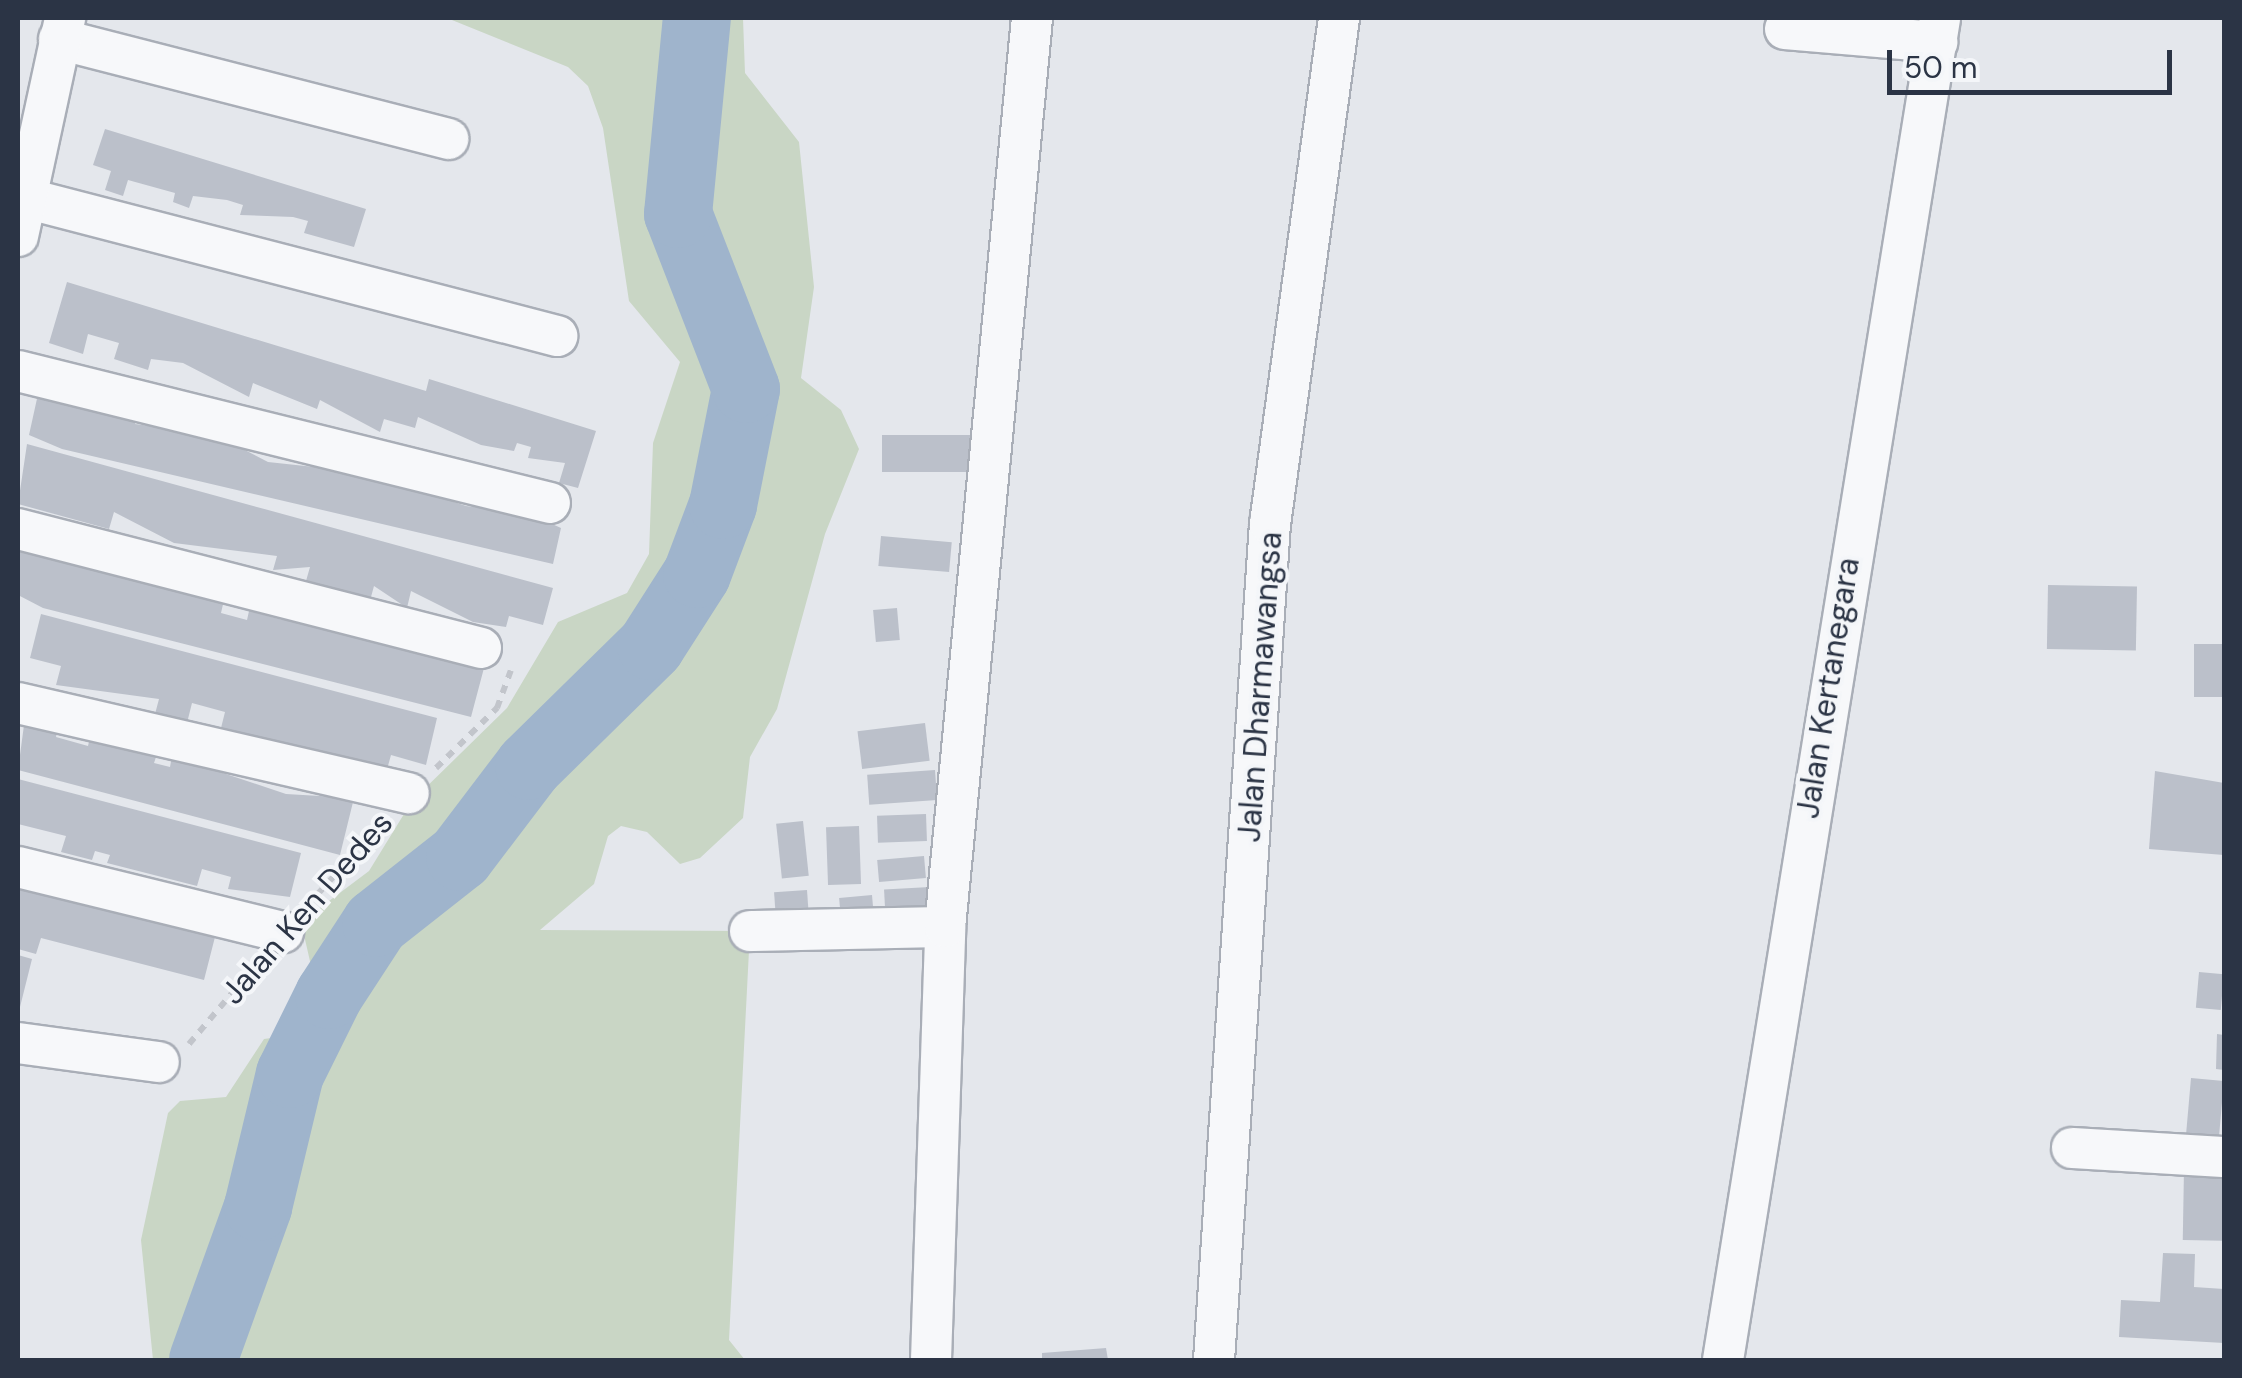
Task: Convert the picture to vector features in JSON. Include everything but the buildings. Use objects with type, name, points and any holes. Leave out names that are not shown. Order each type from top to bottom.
[{"type":"street","points":[[932,1360],[945,927],[1032,18]]},
{"type":"street","name":"Jalan Dharmawangsa","points":[[1214,1360],[1270,524],[1339,18]]},
{"type":"street","points":[[448,139],[62,28],[21,217],[557,336]]},
{"type":"street","points":[[1786,29],[1938,30]]},
{"type":"street","name":"Jalan Kertanegara","points":[[1723,1360],[1938,30]]},
{"type":"street","points":[[18,371],[550,503]]},
{"type":"street","points":[[18,529],[481,648]]},
{"type":"street","points":[[18,703],[409,793]]},
{"type":"street","points":[[18,868],[283,932]]},
{"type":"street","points":[[750,931],[945,927]]},
{"type":"street","points":[[18,1042],[159,1062]]},
{"type":"street","points":[[2072,1148],[2224,1157]]},
{"type":"path","name":"Jalan Ken Dedes","points":[[159,1062],[187,1047],[283,932],[509,686],[508,658],[481,648]]},
{"type":"green space","points":[[447,18],[743,18],[745,73],[799,142],[814,287],[801,378],[841,410],[859,449],[825,534],[777,709],[750,757],[743,818],[700,858],[680,864],[647,832],[621,826],[608,836],[594,884],[540,930],[750,931],[729,1340],[745,1360],[153,1360],[141,1240],[168,1113],[180,1101],[226,1097],[264,1039],[300,1034],[320,1048],[377,956],[312,970],[304,935],[313,913],[369,871],[412,801],[507,708],[558,622],[627,593],[649,554],[653,443],[680,362],[629,301],[603,128],[588,86],[568,67]]},
{"type":"waterway","points":[[203,1360],[258,1207],[290,1074],[329,995],[376,923],[460,857],[529,766],[651,646],[697,574],[723,505],[746,389],[678,214],[697,18]]}]
